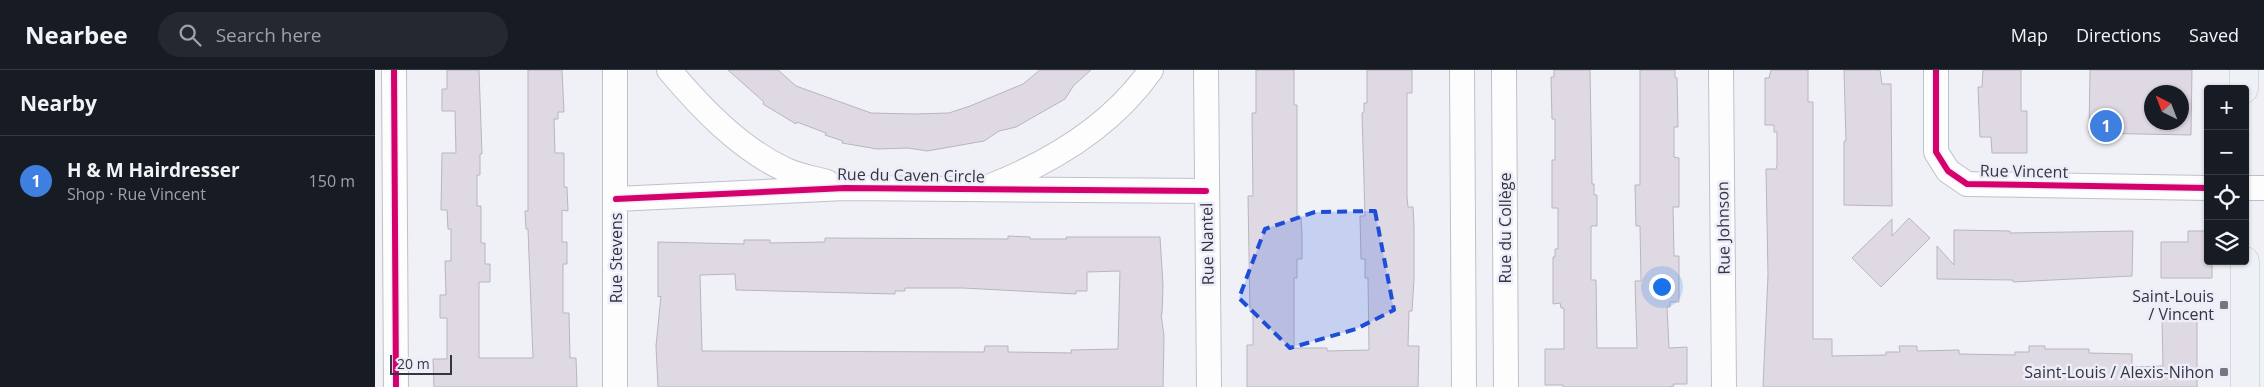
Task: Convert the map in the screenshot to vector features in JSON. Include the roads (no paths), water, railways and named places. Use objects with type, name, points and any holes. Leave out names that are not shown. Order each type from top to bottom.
[{"type":"street","points":[[394,70],[396,387]]},
{"type":"street","name":"Rue Stevens","points":[[615,70],[615,387]]},
{"type":"street","name":"Rue du Caven Circle","points":[[669,70],[697,102],[751,149],[786,170],[845,188]]},
{"type":"street","name":"Rue du Caven Circle","points":[[982,190],[1030,170],[1077,140],[1114,112],[1151,70]]},
{"type":"street","name":"Rue Nantel","points":[[1206,70],[1209,387]]},
{"type":"street","points":[[1462,70],[1464,387]]},
{"type":"street","name":"Rue du Collège","points":[[1503,70],[1506,387]]},
{"type":"street","name":"Rue Johnson","points":[[1721,70],[1724,387]]},
{"type":"street","name":"Rue Vincent","points":[[1936,70],[1936,152],[1948,171],[1967,184],[2204,188]]},
{"type":"street","points":[[2244,70],[2244,85]]},
{"type":"street","name":"Rue du Caven Circle","points":[[616,199],[845,188],[1207,191]]},
{"type":"street","points":[[2249,188],[2264,188]]},
{"type":"street","points":[[2245,265],[2245,387]]},
{"type":"place","name":"H & M Hairdresser","points":[[2106,126]]},
{"type":"place","name":"Saint-Louis / Vincent","points":[[2224,305]]},
{"type":"place","name":"Saint-Louis / Alexis-Nihon","points":[[2224,372]]}]
